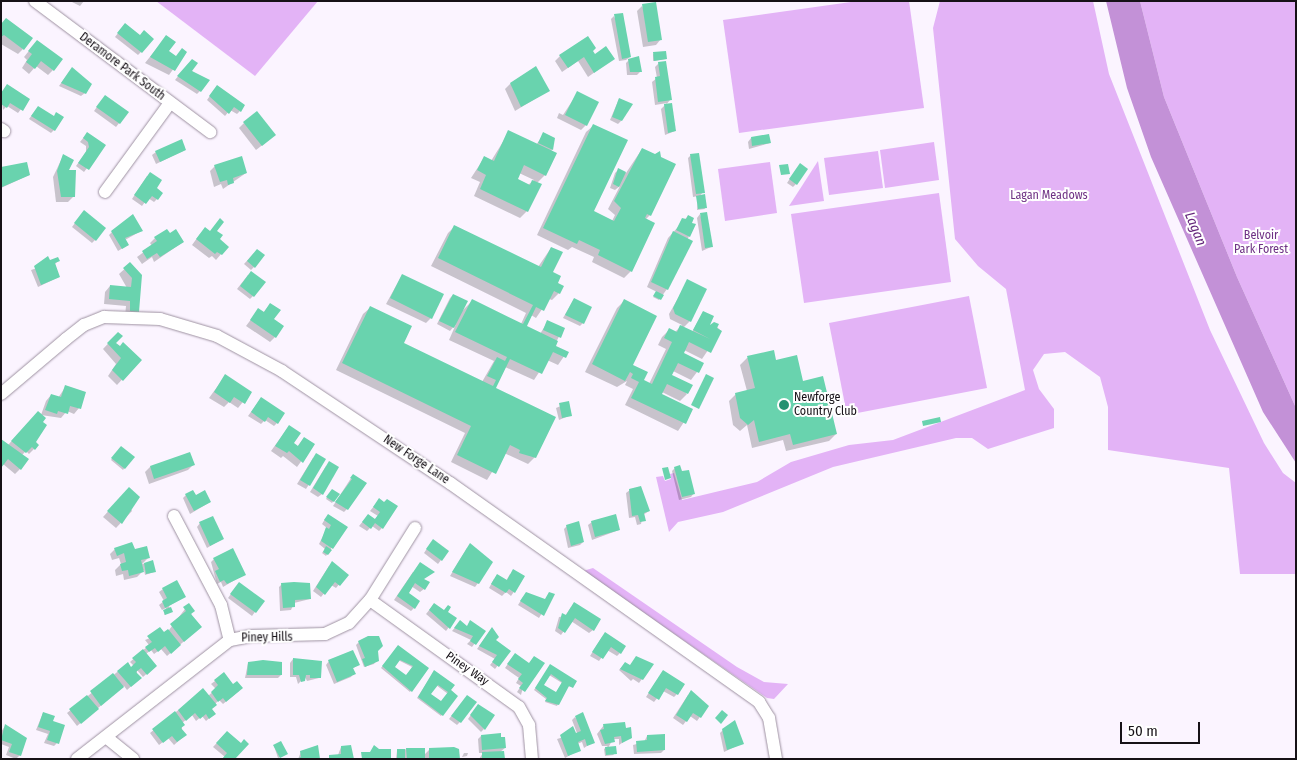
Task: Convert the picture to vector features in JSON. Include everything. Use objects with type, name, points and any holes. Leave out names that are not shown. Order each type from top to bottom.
[{"type":"street","name":"Deramore Park South","points":[[35,1],[210,132]]},
{"type":"street","points":[[105,192],[170,103]]},
{"type":"street","name":"New Forge Lane","points":[[1,394],[66,338],[84,325],[104,317],[160,318],[217,336],[282,371],[442,478],[759,702],[769,718],[776,759]]},
{"type":"street","points":[[174,516],[221,606],[230,640]]},
{"type":"street","name":"Piney Hills","points":[[78,759],[230,640],[251,636],[325,634],[349,623],[370,600],[415,528]]},
{"type":"street","name":"Piney Way","points":[[370,600],[519,707],[529,725],[532,759]]},
{"type":"street","points":[[106,737],[133,759]]},
{"type":"green space","points":[[156,1],[318,1],[255,76]]},
{"type":"green space","points":[[858,1],[909,1],[924,108],[739,133],[723,20]]},
{"type":"green space","name":"Lagan Meadows","points":[[940,1],[1093,1],[1109,74],[1210,330],[1264,443],[1283,473],[1296,483],[1296,574],[1240,574],[1229,468],[1108,450],[1108,407],[1100,377],[1065,352],[1044,354],[1033,370],[1039,389],[1054,409],[1054,428],[988,449],[972,438],[956,438],[833,467],[723,512],[678,522],[669,532],[656,477],[663,476],[665,481],[671,479],[670,474],[674,473],[682,500],[757,482],[791,462],[849,445],[893,440],[1025,390],[1006,289],[978,266],[955,239],[933,28]]},
{"type":"green space","name":"Belvoir Park Forest","points":[[1140,1],[1296,1],[1296,408],[1237,277],[1164,97]]},
{"type":"green space","points":[[934,142],[939,180],[885,188],[880,150]]},
{"type":"green space","points":[[878,151],[883,188],[829,195],[824,158]]},
{"type":"green space","points":[[818,161],[824,201],[789,206]]},
{"type":"green space","points":[[770,162],[777,213],[725,221],[718,169]]},
{"type":"green space","points":[[939,193],[951,282],[804,303],[791,214]]},
{"type":"green space","points":[[969,296],[987,388],[847,415],[829,323]]},
{"type":"green space","points":[[593,568],[737,667],[764,682],[788,684],[774,699],[767,698],[583,571]]},
{"type":"water","name":"Lagan","points":[[1106,1],[1140,1],[1164,97],[1237,277],[1296,408],[1296,463],[1263,412],[1151,157],[1127,88]]},
{"type":"building","points":[[656,2],[662,40],[648,42],[642,4]]},
{"type":"building","points":[[623,13],[631,57],[622,59],[614,14]]},
{"type":"building","points":[[6,18],[33,38],[24,50],[4,35],[1,37],[1,24]]},
{"type":"building","points":[[125,23],[140,35],[144,30],[154,39],[142,53],[117,33]]},
{"type":"building","points":[[166,35],[176,42],[169,51],[176,56],[182,48],[187,52],[175,71],[150,57]]},
{"type":"building","points":[[588,36],[596,48],[593,51],[595,54],[606,46],[615,59],[594,73],[584,57],[568,68],[559,55]]},
{"type":"building","points":[[37,40],[63,59],[54,71],[41,61],[35,69],[26,62],[32,54],[28,51]]},
{"type":"building","points":[[666,51],[667,59],[654,61],[653,52]]},
{"type":"building","points":[[639,56],[642,72],[630,72],[628,59]]},
{"type":"building","points":[[192,59],[198,63],[192,71],[210,80],[201,92],[177,76]]},
{"type":"building","points":[[666,61],[672,100],[658,102],[655,77],[660,76],[658,62]]},
{"type":"building","points":[[536,66],[550,91],[521,107],[510,83]]},
{"type":"building","points":[[72,67],[92,84],[86,94],[61,83]]},
{"type":"building","points":[[7,84],[30,99],[23,111],[10,103],[7,108],[1,104],[1,93]]},
{"type":"building","points":[[217,85],[245,105],[241,112],[234,107],[229,114],[209,96]]},
{"type":"building","points":[[577,91],[599,102],[587,126],[565,115]]},
{"type":"building","points":[[105,95],[129,112],[120,124],[96,107]]},
{"type":"building","points":[[619,98],[633,104],[622,121],[612,117]]},
{"type":"building","points":[[672,103],[676,131],[668,133],[664,104]]},
{"type":"building","points":[[38,106],[54,116],[56,112],[64,117],[55,131],[31,116]]},
{"type":"building","points":[[257,111],[276,135],[262,146],[243,122]]},
{"type":"building","points":[[593,124],[628,140],[594,211],[614,221],[621,208],[614,201],[642,148],[655,154],[660,151],[661,157],[676,164],[651,216],[647,214],[645,218],[655,223],[632,272],[598,255],[600,250],[579,240],[577,244],[543,228]]},
{"type":"building","points":[[508,130],[557,153],[546,176],[524,165],[518,179],[530,185],[532,180],[542,184],[528,212],[480,189],[486,175],[477,170],[484,156],[494,161]]},
{"type":"building","points":[[87,132],[106,145],[89,170],[78,163],[89,147],[88,142],[83,138]]},
{"type":"building","points":[[543,132],[555,138],[553,150],[538,143]]},
{"type":"building","points":[[769,134],[771,143],[752,146],[751,137]]},
{"type":"building","points":[[182,139],[186,150],[160,162],[155,151]]},
{"type":"building","points":[[699,153],[705,193],[696,194],[690,154]]},
{"type":"building","points":[[63,154],[74,160],[69,170],[76,170],[75,197],[61,197],[57,171]]},
{"type":"building","points":[[242,156],[247,173],[233,178],[234,183],[228,185],[227,180],[220,182],[214,165]]},
{"type":"building","points":[[27,162],[30,175],[2,187],[1,167]]},
{"type":"building","points":[[800,163],[808,169],[797,185],[789,179]]},
{"type":"building","points":[[788,164],[790,174],[781,175],[779,165]]},
{"type":"building","points":[[618,168],[626,172],[619,187],[613,184]]},
{"type":"building","points":[[150,172],[162,180],[157,188],[163,193],[158,200],[152,196],[146,204],[134,195]]},
{"type":"building","points":[[705,194],[707,208],[698,209],[696,196]]},
{"type":"building","points":[[84,210],[106,228],[96,241],[74,223]]},
{"type":"building","points":[[707,212],[713,247],[705,248],[700,213]]},
{"type":"building","points":[[133,214],[143,231],[125,238],[129,245],[122,249],[111,231]]},
{"type":"building","points":[[688,215],[694,218],[692,223],[696,224],[690,237],[676,230],[682,218],[686,219]]},
{"type":"building","points":[[220,218],[224,222],[217,231],[223,235],[220,239],[229,247],[222,255],[217,252],[215,254],[196,239],[205,227],[210,231]]},
{"type":"building","points":[[454,225],[541,267],[551,247],[563,252],[553,272],[561,276],[558,283],[564,286],[560,294],[554,291],[544,311],[536,307],[527,326],[558,341],[556,346],[569,352],[566,358],[553,352],[542,374],[510,359],[496,388],[556,417],[536,458],[519,453],[520,450],[510,445],[496,474],[457,455],[471,426],[342,363],[370,306],[412,326],[404,343],[493,386],[496,380],[487,376],[497,357],[505,361],[507,357],[455,332],[472,299],[523,324],[533,305],[438,258]]},
{"type":"building","points":[[167,229],[170,233],[176,229],[184,242],[160,257],[157,253],[147,259],[142,251],[157,241],[154,237]]},
{"type":"building","points":[[673,231],[693,241],[668,290],[651,282]]},
{"type":"building","points":[[257,249],[265,255],[255,268],[247,261]]},
{"type":"building","points":[[48,256],[50,260],[58,257],[60,261],[55,263],[60,277],[41,285],[34,266]]},
{"type":"building","points":[[130,262],[142,275],[139,312],[130,311],[130,301],[109,299],[110,285],[131,287],[132,278],[123,268]]},
{"type":"building","points":[[251,271],[266,282],[254,297],[240,286]]},
{"type":"building","points":[[402,274],[444,294],[432,319],[390,298]]},
{"type":"building","points":[[687,279],[707,289],[691,322],[675,314],[673,308]]},
{"type":"building","points":[[656,291],[664,295],[661,300],[653,296]]},
{"type":"building","points":[[453,294],[468,301],[454,328],[439,321]]},
{"type":"building","points":[[574,298],[592,307],[584,324],[565,315]]},
{"type":"building","points":[[624,299],[657,316],[633,365],[648,372],[644,380],[652,384],[672,342],[664,338],[669,328],[677,332],[680,325],[710,339],[693,330],[703,311],[714,316],[710,325],[714,322],[719,324],[717,328],[722,331],[711,353],[689,342],[684,353],[704,363],[699,373],[678,363],[672,375],[693,385],[688,394],[667,384],[662,394],[693,409],[686,424],[631,398],[639,382],[631,378],[633,374],[630,372],[625,381],[592,364]]},
{"type":"building","points":[[270,303],[281,310],[274,319],[284,326],[276,338],[250,320],[258,308],[264,312]]},
{"type":"building","points":[[547,320],[565,328],[561,338],[543,330]]},
{"type":"building","points":[[118,332],[123,336],[116,343],[120,346],[123,342],[142,360],[123,381],[112,370],[121,358],[107,343]]},
{"type":"building","name":"Newforge Country Club","points":[[774,350],[776,360],[797,355],[803,381],[823,376],[837,434],[793,445],[790,434],[759,442],[754,420],[748,425],[740,418],[735,393],[755,388],[747,356]]},
{"type":"building","points":[[225,374],[252,392],[245,404],[234,397],[230,403],[214,392]]},
{"type":"building","points":[[706,374],[714,378],[699,409],[691,405]]},
{"type":"building","points":[[65,385],[86,392],[81,409],[70,406],[68,414],[58,411],[57,414],[45,410],[51,394],[61,397]]},
{"type":"building","points":[[261,397],[285,413],[278,424],[268,417],[265,422],[251,412]]},
{"type":"building","points":[[569,401],[572,416],[562,418],[559,403]]},
{"type":"building","points":[[38,411],[46,418],[43,422],[47,425],[36,442],[39,445],[35,450],[32,447],[26,453],[11,441]]},
{"type":"building","points":[[940,417],[941,422],[923,426],[922,421]]},
{"type":"building","points":[[289,425],[301,433],[294,443],[298,446],[304,437],[315,444],[303,463],[289,451],[287,453],[275,446]]},
{"type":"building","points":[[1,439],[29,459],[21,470],[8,459],[1,468]]},
{"type":"building","points":[[121,446],[135,457],[125,469],[111,458]]},
{"type":"building","points":[[190,452],[195,465],[154,479],[150,466]]},
{"type":"building","points":[[316,453],[326,459],[310,486],[300,480]]},
{"type":"building","points":[[329,461],[339,467],[323,495],[313,488]]},
{"type":"building","points":[[680,465],[682,471],[689,470],[695,494],[682,497],[674,467]]},
{"type":"building","points":[[668,467],[671,478],[665,480],[662,468]]},
{"type":"building","points":[[353,474],[367,483],[348,510],[335,502],[352,479],[350,478]]},
{"type":"building","points":[[641,486],[650,511],[644,513],[646,521],[640,522],[638,515],[632,516],[629,489]]},
{"type":"building","points":[[129,487],[140,497],[122,524],[107,511]]},
{"type":"building","points":[[332,489],[340,494],[334,502],[326,497]]},
{"type":"building","points":[[193,490],[196,495],[205,490],[211,502],[194,511],[185,494]]},
{"type":"building","points":[[379,498],[384,502],[387,499],[398,506],[383,529],[375,523],[371,529],[362,522],[368,514],[375,519],[380,512],[373,507]]},
{"type":"building","points":[[328,514],[348,527],[333,549],[321,541],[326,527],[329,529],[331,525],[324,520]]},
{"type":"building","points":[[616,514],[620,530],[595,537],[591,521]]},
{"type":"building","points":[[213,516],[224,539],[210,546],[199,522]]},
{"type":"building","points":[[579,521],[584,542],[571,546],[566,525]]},
{"type":"building","points":[[433,539],[449,551],[442,561],[426,549]]},
{"type":"building","points":[[132,542],[135,549],[147,546],[150,558],[141,560],[144,572],[129,576],[128,570],[122,571],[120,564],[126,562],[124,553],[117,556],[114,548]]},
{"type":"building","points":[[470,543],[493,562],[479,584],[452,572]]},
{"type":"building","points":[[326,546],[332,550],[328,555],[323,552]]},
{"type":"building","points":[[233,548],[246,575],[227,584],[224,580],[220,582],[215,571],[219,569],[213,558]]},
{"type":"building","points":[[153,560],[156,572],[146,574],[144,563]]},
{"type":"building","points":[[332,561],[349,575],[340,586],[335,582],[325,595],[316,587]]},
{"type":"building","points":[[420,562],[435,572],[424,579],[430,582],[425,590],[415,583],[409,593],[420,601],[415,609],[397,596]]},
{"type":"building","points":[[513,569],[525,576],[515,593],[509,589],[506,593],[491,584],[497,574],[507,580]]},
{"type":"building","points":[[177,580],[186,597],[165,608],[162,601],[167,598],[162,588]]},
{"type":"building","points":[[239,582],[265,601],[256,613],[230,594]]},
{"type":"building","points":[[281,583],[310,583],[311,599],[295,600],[295,607],[283,608]]},
{"type":"building","points":[[526,592],[545,599],[549,592],[555,594],[544,616],[520,601]]},
{"type":"building","points":[[574,602],[601,619],[594,631],[575,618],[565,633],[558,628],[562,613],[566,615]]},
{"type":"building","points":[[189,603],[195,611],[191,614],[202,627],[184,642],[170,624],[186,611],[183,607]]},
{"type":"building","points":[[434,603],[444,610],[448,605],[451,607],[448,612],[457,618],[450,629],[429,610]]},
{"type":"building","points":[[171,607],[173,612],[165,615],[163,610]]},
{"type":"building","points":[[460,620],[467,626],[470,620],[486,631],[476,645],[470,641],[473,636],[454,628]]},
{"type":"building","points":[[160,627],[164,632],[168,629],[181,645],[171,654],[165,646],[158,652],[155,648],[149,652],[145,647],[152,642],[147,636]]},
{"type":"building","points":[[492,627],[499,637],[496,640],[511,651],[499,667],[492,662],[497,655],[479,646]]},
{"type":"building","points":[[605,632],[626,646],[621,654],[611,647],[603,659],[592,652]]},
{"type":"building","points":[[368,636],[379,636],[383,646],[378,651],[379,661],[365,667],[362,659],[365,658],[358,641]]},
{"type":"building","points":[[398,645],[429,668],[412,692],[382,666]],"holes":[[[400,660],[413,666],[406,675],[395,667]]]},
{"type":"building","points":[[143,649],[157,666],[147,675],[141,668],[136,672],[142,678],[131,687],[117,671],[128,662],[131,667],[136,662],[132,658]]},
{"type":"building","points":[[353,650],[360,665],[353,668],[356,674],[337,682],[328,660]]},
{"type":"building","points":[[515,653],[529,663],[534,656],[545,663],[525,692],[519,688],[523,683],[518,679],[522,674],[507,664]]},
{"type":"building","points":[[636,656],[654,664],[643,680],[620,669],[625,662],[630,665]]},
{"type":"building","points":[[293,658],[322,661],[321,678],[310,678],[310,675],[306,675],[305,681],[301,682],[299,675],[293,675]]},
{"type":"building","points":[[263,660],[282,662],[282,675],[247,675],[248,662]]},
{"type":"building","points":[[550,664],[577,681],[573,688],[569,686],[559,705],[545,701],[547,698],[535,688]],"holes":[[[551,674],[562,682],[556,692],[544,685]]]},
{"type":"building","points":[[434,670],[455,685],[451,690],[458,696],[443,716],[418,697]],"holes":[[[438,685],[448,692],[441,701],[431,694]]]},
{"type":"building","points":[[663,670],[685,684],[678,695],[666,688],[659,700],[648,693]]},
{"type":"building","points":[[224,672],[233,684],[237,681],[243,688],[226,702],[223,698],[218,702],[211,692],[218,685],[214,680]]},
{"type":"building","points":[[113,673],[124,687],[101,706],[90,691]]},
{"type":"building","points":[[203,688],[217,705],[212,709],[216,714],[209,719],[206,714],[200,719],[195,713],[186,721],[178,710]]},
{"type":"building","points":[[691,690],[709,706],[701,718],[693,713],[687,722],[676,715]]},
{"type":"building","points":[[87,695],[99,709],[81,724],[69,709]]},
{"type":"building","points":[[467,695],[477,702],[461,723],[451,716]]},
{"type":"building","points":[[478,704],[495,715],[485,730],[470,715]]},
{"type":"building","points":[[722,710],[728,715],[721,724],[715,718]]},
{"type":"building","points":[[175,711],[185,725],[181,728],[187,735],[177,742],[172,736],[163,743],[152,729]]},
{"type":"building","points":[[43,712],[55,716],[53,721],[65,725],[59,744],[47,740],[50,731],[38,727]]},
{"type":"building","points":[[583,712],[595,743],[587,746],[585,739],[578,742],[581,751],[568,756],[560,735],[573,726],[576,733],[581,731],[575,716]]},
{"type":"building","points":[[735,720],[744,744],[727,750],[722,729]]},
{"type":"building","points":[[625,722],[626,728],[631,727],[632,738],[622,743],[621,736],[614,737],[615,742],[605,744],[600,730],[604,729],[603,724]]},
{"type":"building","points":[[5,724],[27,738],[21,756],[9,752],[12,744],[1,740]]},
{"type":"building","points":[[227,731],[241,743],[244,739],[249,744],[235,759],[222,759],[227,753],[216,743]]},
{"type":"building","points":[[501,733],[501,737],[505,737],[506,748],[482,750],[481,735]]},
{"type":"building","points":[[665,734],[665,750],[637,752],[636,741],[647,740],[647,735]]},
{"type":"building","points":[[281,741],[288,754],[280,758],[273,745]]},
{"type":"building","points":[[318,745],[320,759],[297,759],[301,757],[300,751]]},
{"type":"building","points":[[351,745],[354,759],[329,759],[329,755],[341,754],[341,746]]},
{"type":"building","points":[[374,745],[379,749],[391,749],[391,759],[362,759],[361,752],[370,752]]},
{"type":"building","points":[[616,746],[617,754],[606,755],[605,747]]},
{"type":"building","points":[[454,747],[459,749],[460,759],[429,759],[429,748]]},
{"type":"building","points":[[406,748],[425,748],[425,759],[407,759]]},
{"type":"building","points":[[397,749],[405,749],[405,759],[397,759]]},
{"type":"building","points":[[504,751],[505,759],[482,759],[482,752]]},
{"type":"place","name":"Newforge Country Club","points":[[784,405]]}]
